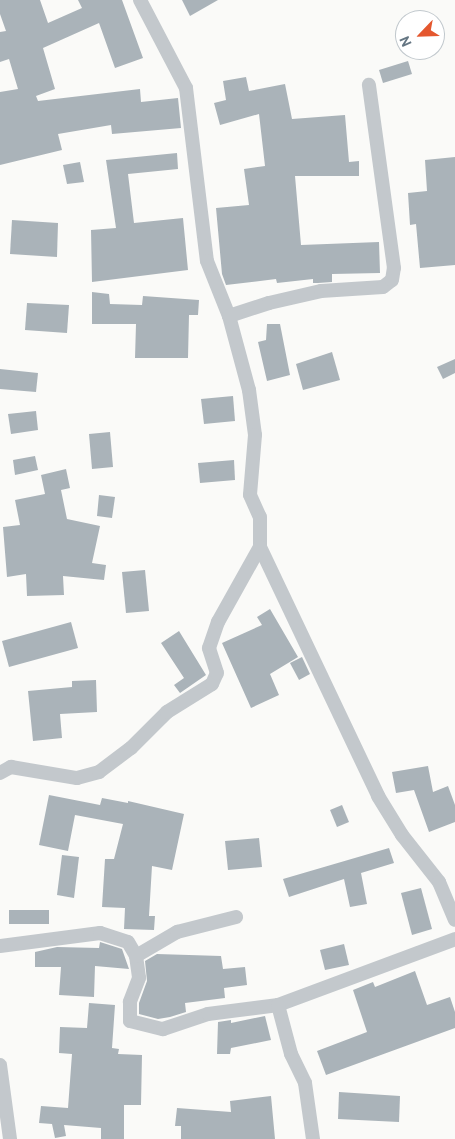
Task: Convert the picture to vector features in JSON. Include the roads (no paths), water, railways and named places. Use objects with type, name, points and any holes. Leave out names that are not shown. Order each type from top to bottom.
[{"type":"street","points":[[140,0],[186,88],[207,261],[229,316],[249,390],[254,426],[250,496],[260,517],[260,547],[378,796],[402,835],[439,882],[455,920]]},
{"type":"street","points":[[229,316],[269,302],[322,291],[383,287],[392,280],[394,268],[369,85]]},
{"type":"street","points":[[0,773],[12,767],[77,778],[99,772],[131,748],[167,712],[212,684],[217,673],[209,648],[218,622],[260,547]]},
{"type":"street","points":[[136,956],[177,932],[236,917]]},
{"type":"street","points":[[0,946],[100,932],[128,942],[136,956],[139,978],[130,1002],[130,1021],[163,1029],[208,1014],[278,1005],[455,939]]},
{"type":"street","points":[[278,1005],[291,1054],[305,1083],[312,1139]]},
{"type":"street","points":[[0,1065],[10,1139]]}]
